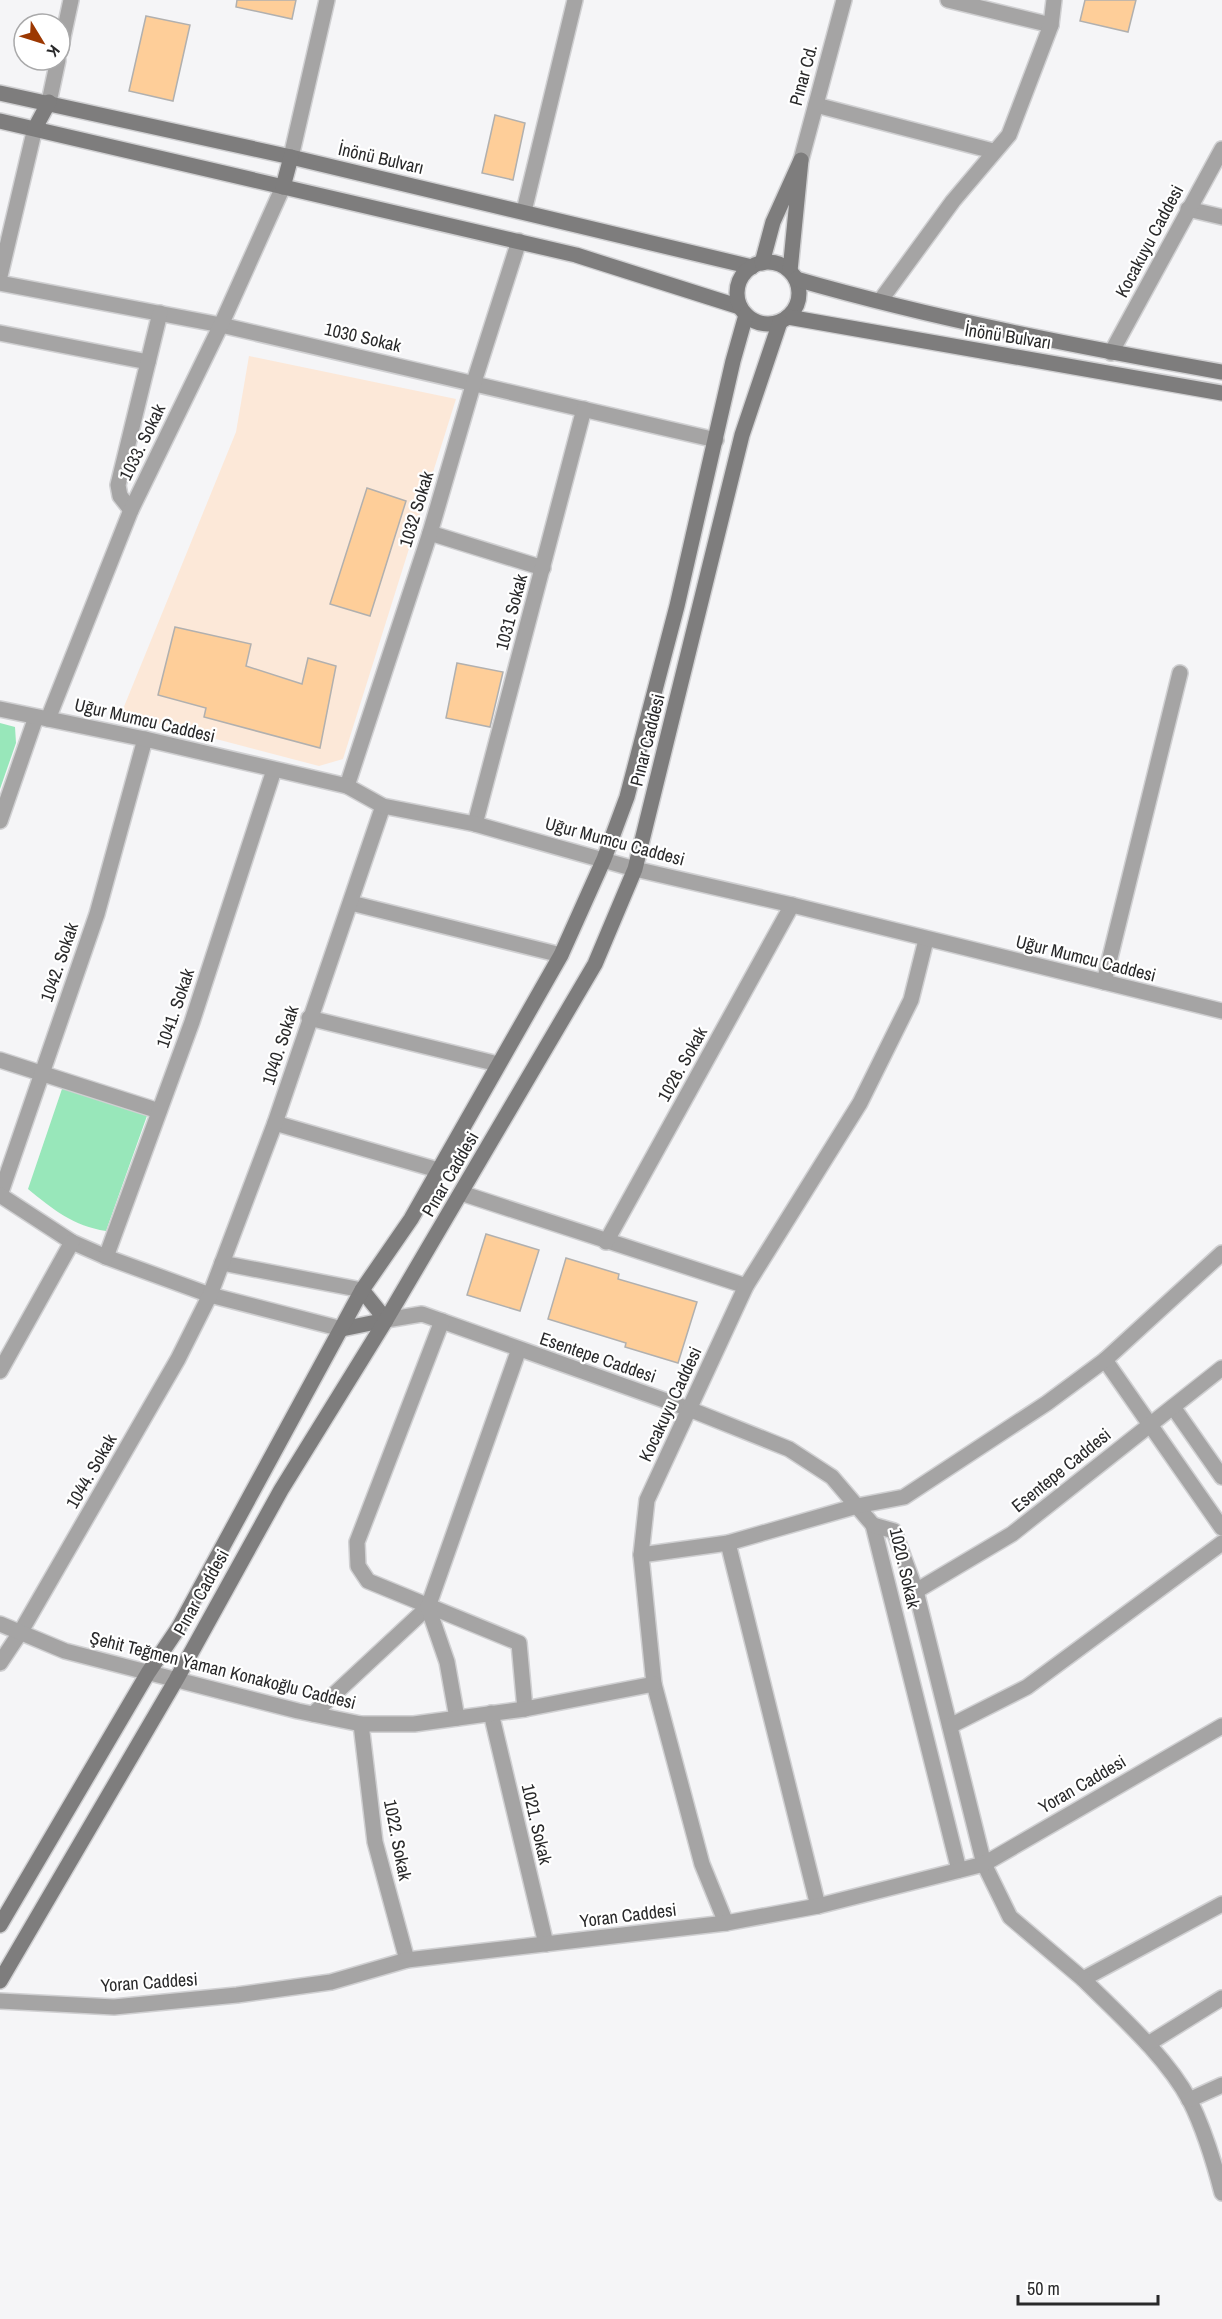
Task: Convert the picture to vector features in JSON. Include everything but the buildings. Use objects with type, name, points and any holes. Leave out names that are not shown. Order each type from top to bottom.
[{"type":"main road","name":"İnönü Bulvarı","points":[[0,93],[49,102],[757,265]]},
{"type":"main road","points":[[35,128],[49,102]]},
{"type":"main road","points":[[0,121],[576,255],[743,311],[762,324],[784,320],[799,300],[793,275],[801,160]]},
{"type":"main road","points":[[283,187],[291,157]]},
{"type":"main road","points":[[743,311],[737,289],[740,280],[757,265],[773,222],[801,160]]},
{"type":"main road","points":[[757,265],[782,265],[793,275]]},
{"type":"main road","name":"İnönü Bulvarı","points":[[793,275],[880,301],[1111,353],[1222,372]]},
{"type":"main road","name":"Pınar Caddesi","points":[[0,1925],[148,1673],[179,1627],[362,1290],[411,1219],[561,955],[604,859],[630,786],[716,440],[743,311]]},
{"type":"main road","name":"İnönü Bulvarı","points":[[784,320],[1222,393]]},
{"type":"main road","name":"Pınar Caddesi","points":[[0,1981],[176,1680],[281,1490],[386,1320],[595,964],[635,869],[742,435],[784,320]]},
{"type":"main road","points":[[342,1329],[386,1320],[362,1290]]},
{"type":"street","points":[[291,157],[327,0]]},
{"type":"street","points":[[524,211],[575,0]]},
{"type":"street","name":"Pınar Cd.","points":[[801,160],[844,0]]},
{"type":"street","points":[[948,0],[1051,25]]},
{"type":"street","points":[[880,301],[953,201],[1009,135],[1051,25],[1054,0]]},
{"type":"street","points":[[49,102],[55,72]]},
{"type":"street","points":[[816,105],[993,152]]},
{"type":"street","points":[[0,276],[35,128]]},
{"type":"street","name":"Kocakuyu Caddesi","points":[[1111,353],[1222,149]]},
{"type":"street","name":"1033. Sokak","points":[[0,821],[131,510],[283,187]]},
{"type":"street","points":[[1188,209],[1222,217]]},
{"type":"street","name":"1032 Sokak","points":[[347,786],[430,533],[474,382],[519,241]]},
{"type":"street","name":"1030 Sokak","points":[[0,282],[220,325],[474,382],[716,440]]},
{"type":"street","points":[[131,510],[120,496],[118,485],[160,313]]},
{"type":"street","points":[[0,333],[148,362]]},
{"type":"street","name":"1031 Sokak","points":[[475,824],[584,409]]},
{"type":"street","points":[[430,533],[543,568]]},
{"type":"street","points":[[1104,982],[1180,673]]},
{"type":"street","name":"Uğur Mumcu Caddesi","points":[[0,710],[145,739],[347,786],[383,806],[475,824],[635,869],[792,904],[926,940],[1222,1011]]},
{"type":"street","name":"1042. Sokak","points":[[0,1195],[97,914],[145,739]]},
{"type":"street","name":"1041. Sokak","points":[[106,1257],[192,1022],[274,770]]},
{"type":"street","name":"1040. Sokak","points":[[210,1295],[275,1123],[383,806]]},
{"type":"street","points":[[351,903],[561,955]]},
{"type":"street","name":"1026. Sokak","points":[[606,1242],[792,904]]},
{"type":"street","name":"Kocakuyu Caddesi","points":[[726,1923],[702,1864],[654,1684],[641,1555],[647,1500],[746,1286],[860,1103],[911,1000],[926,940]]},
{"type":"street","points":[[309,1018],[498,1064]]},
{"type":"street","points":[[0,1060],[40,1075],[159,1111]]},
{"type":"street","points":[[275,1123],[438,1170]]},
{"type":"street","points":[[461,1193],[746,1286]]},
{"type":"street","points":[[0,1195],[72,1242],[106,1257],[210,1295],[342,1329]]},
{"type":"street","points":[[0,1371],[72,1242]]},
{"type":"street","points":[[641,1555],[728,1543],[857,1506],[904,1497],[1047,1403],[1105,1360],[1222,1253]]},
{"type":"street","points":[[222,1263],[362,1290]]},
{"type":"street","name":"1044. Sokak","points":[[0,1663],[20,1633],[178,1359],[210,1295]]},
{"type":"street","name":"Esentepe Caddesi","points":[[386,1320],[422,1314],[689,1409],[789,1449],[832,1477],[873,1525]]},
{"type":"street","points":[[442,1321],[357,1542],[358,1566],[369,1581],[519,1643],[525,1708]]},
{"type":"street","points":[[313,1714],[428,1607],[519,1349]]},
{"type":"street","points":[[1105,1360],[1222,1528]]},
{"type":"street","name":"Esentepe Caddesi","points":[[916,1591],[1012,1534],[1222,1368]]},
{"type":"street","points":[[1173,1407],[1222,1477]]},
{"type":"street","name":"1020. Sokak","points":[[873,1525],[894,1532],[916,1591],[984,1864],[1010,1917],[1083,1979],[1149,2044],[1189,2100],[1216,2169],[1222,2193]]},
{"type":"street","name":"1020. Sokak","points":[[873,1525],[959,1870]]},
{"type":"street","points":[[728,1543],[818,1906]]},
{"type":"street","points":[[950,1726],[1027,1687],[1222,1543]]},
{"type":"street","points":[[428,1607],[447,1662],[458,1718]]},
{"type":"street","name":"Şehit Teğmen Yaman Konakoğlu Caddesi","points":[[0,1624],[65,1651],[361,1725],[414,1724],[458,1718],[654,1684]]},
{"type":"street","name":"1021. Sokak","points":[[491,1713],[546,1944]]},
{"type":"street","name":"1022. Sokak","points":[[361,1725],[375,1842],[407,1960]]},
{"type":"street","name":"Yoran Caddesi","points":[[0,2001],[114,2007],[237,1995],[331,1982],[407,1960],[726,1923],[818,1906],[984,1864],[1222,1726]]},
{"type":"street","points":[[1083,1979],[1222,1904]]},
{"type":"street","points":[[1149,2044],[1222,1998]]},
{"type":"street","points":[[1189,2100],[1222,2085]]},
{"type":"shaded area","points":[[249,356],[456,399],[343,759],[319,766],[121,714],[236,432]]},
{"type":"green space","points":[[0,723],[15,727],[16,743],[0,789]]},
{"type":"green space","points":[[63,1086],[148,1113],[106,1231],[74,1221],[55,1210],[28,1189]]}]
